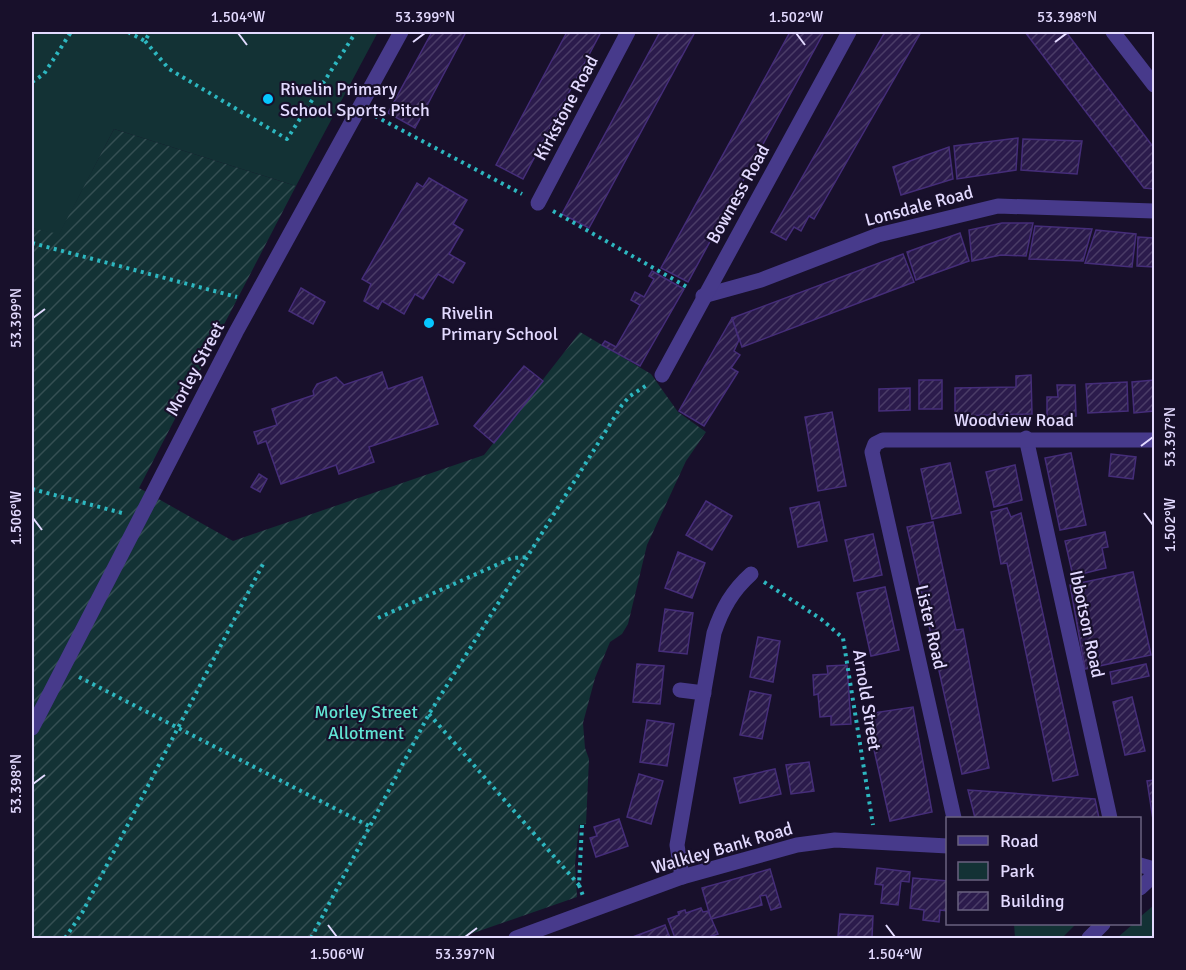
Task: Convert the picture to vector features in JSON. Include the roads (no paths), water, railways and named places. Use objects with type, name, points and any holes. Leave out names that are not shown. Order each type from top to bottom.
[{"type":"street","name":"Morley Street","points":[[32,728],[253,302],[401,32]]},
{"type":"street","name":"Kirkstone Road","points":[[538,202],[628,32]]},
{"type":"street","name":"Bowness Road","points":[[662,375],[703,296],[849,32]]},
{"type":"street","points":[[1113,32],[1155,85]]},
{"type":"street","name":"Lonsdale Road","points":[[703,296],[761,280],[878,235],[998,206],[1155,211]]},
{"type":"street","name":"Woodview Road","points":[[875,444],[883,440],[1026,438],[1155,441]]},
{"type":"street","name":"Ibbotson Road","points":[[1026,438],[1110,817]]},
{"type":"street","name":"Lister Road","points":[[875,444],[872,452],[954,817]]},
{"type":"street","points":[[682,877],[677,844],[714,633],[722,609],[737,586],[751,574]]},
{"type":"street","points":[[680,690],[704,693]]},
{"type":"street","name":"Walkley Bank Road","points":[[516,939],[682,877],[797,845],[835,840],[946,846]]},
{"type":"street","points":[[1141,887],[1155,875]]},
{"type":"street","points":[[1089,939],[1102,925]]},
{"type":"place","name":"Rivelin Primary School Sports Pitch","points":[[268,99]]},
{"type":"place","name":"Rivelin Primary School","points":[[429,323]]},
{"type":"park label","name":"Morley Street Allotment","points":[[366,722]]}]
